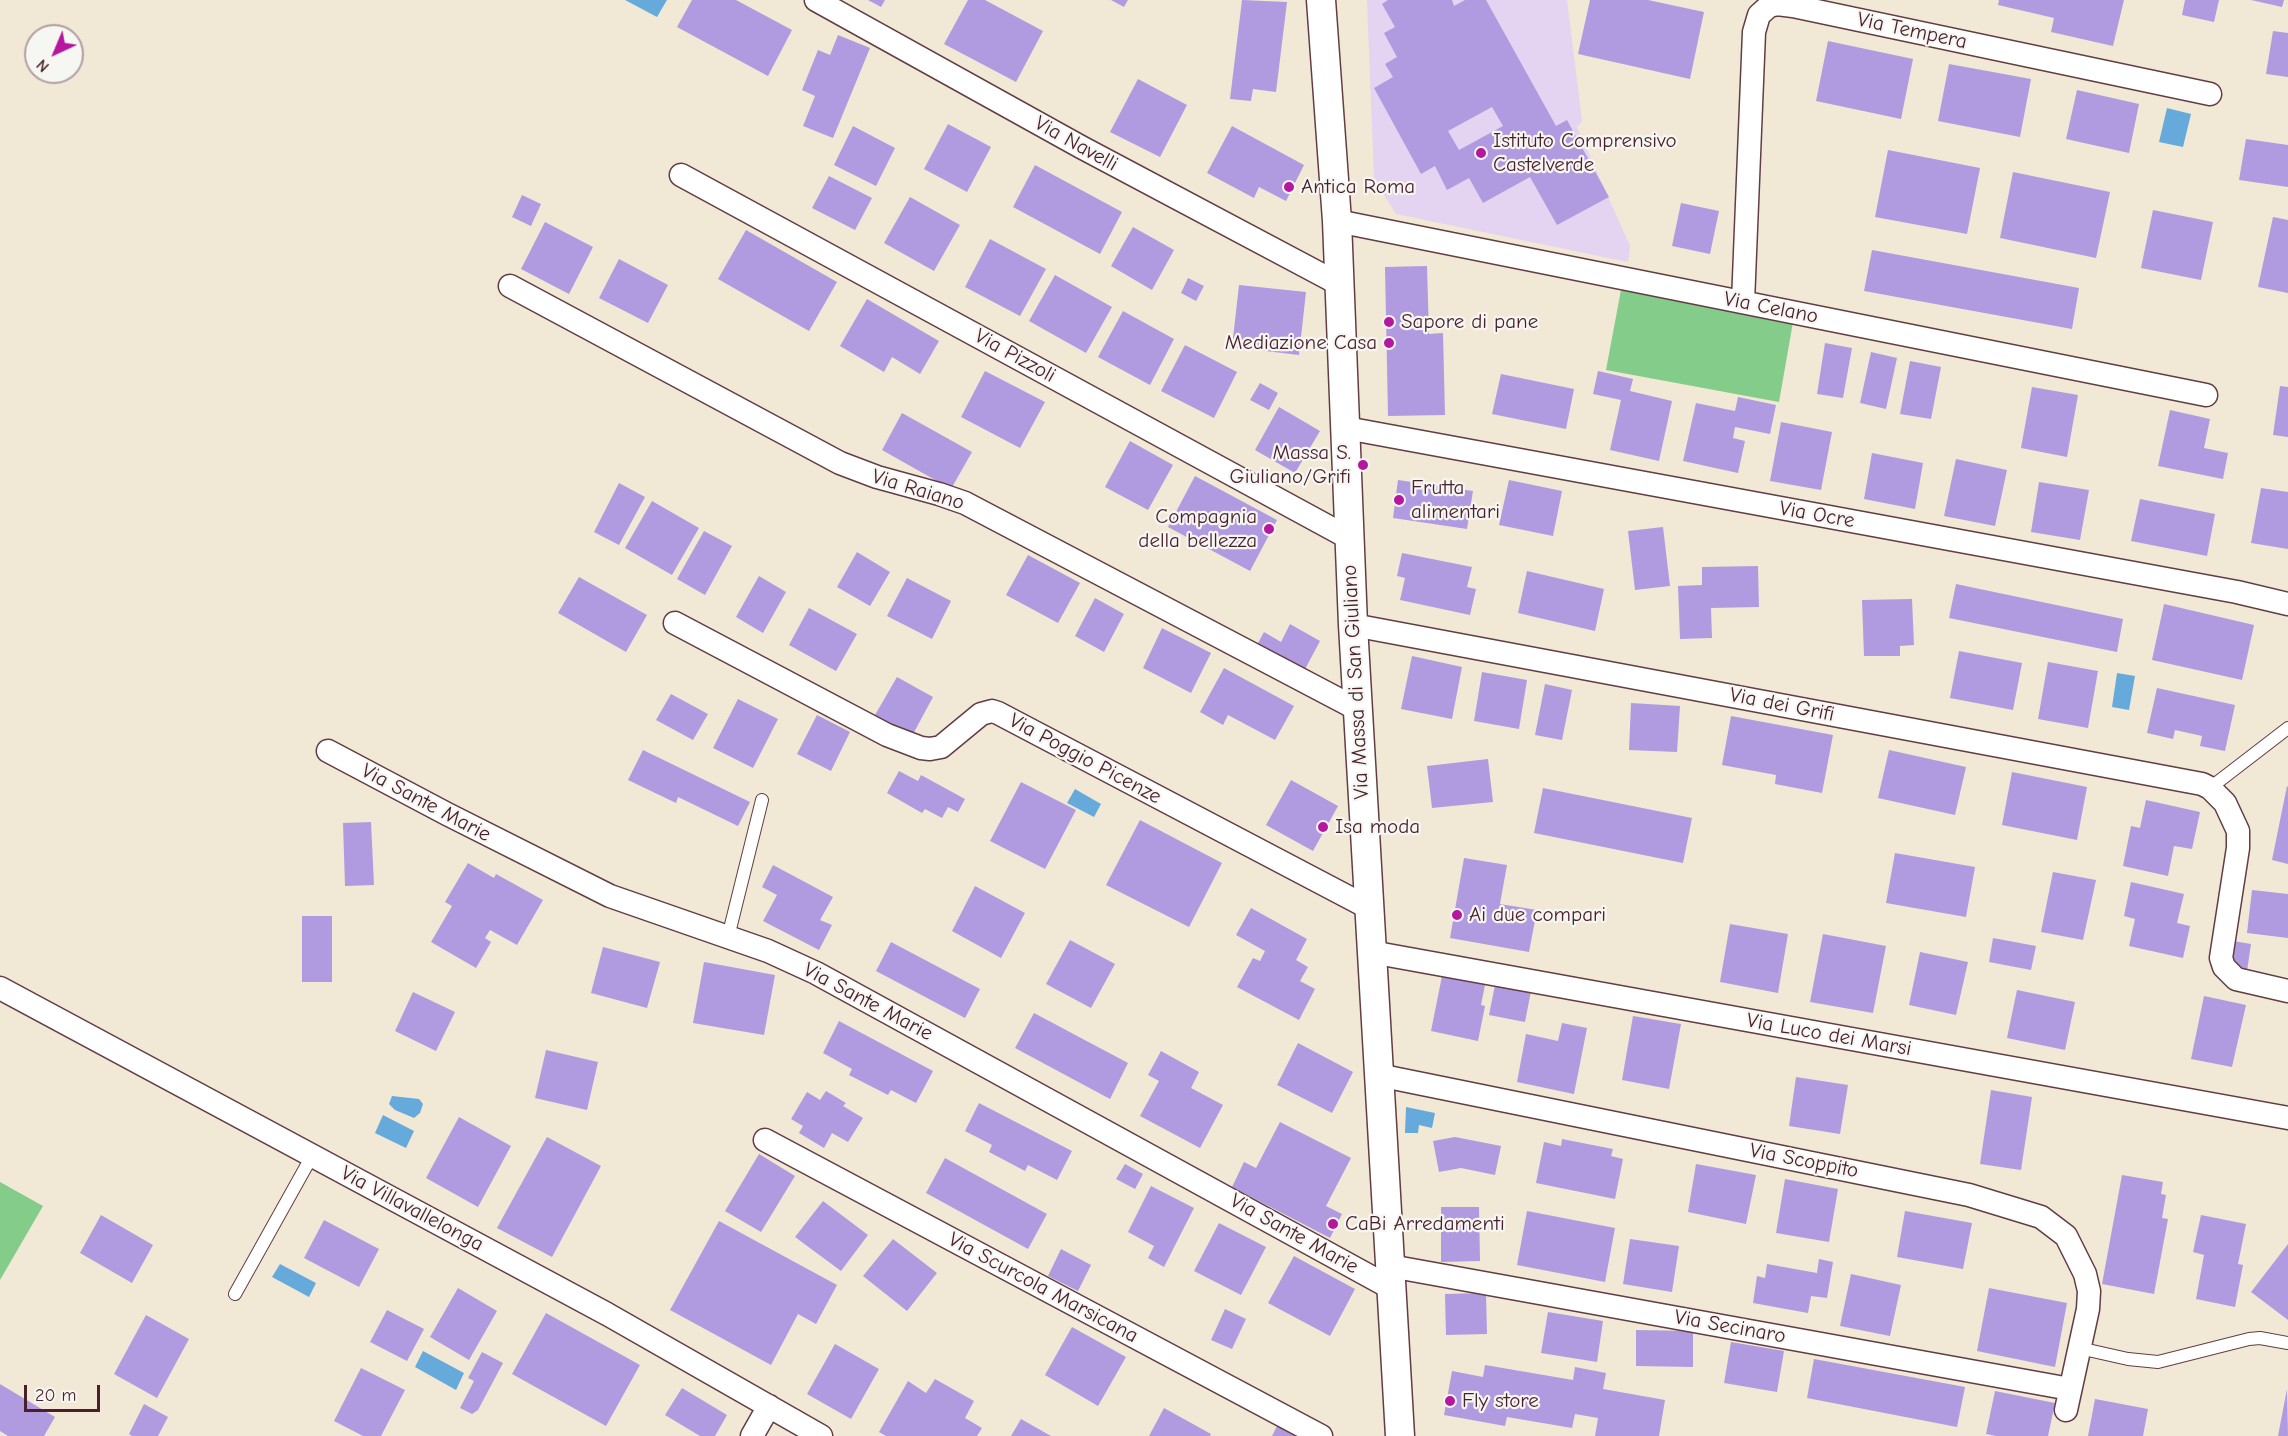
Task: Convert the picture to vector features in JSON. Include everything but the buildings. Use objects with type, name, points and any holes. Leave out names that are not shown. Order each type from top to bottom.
[{"type":"street","name":"Via Navelli","points":[[816,0],[1081,147],[1339,284]]},
{"type":"street","name":"Via Massa di San Giuliano","points":[[1321,0],[1337,221],[1357,709],[1390,1277],[1403,1435]]},
{"type":"street","name":"Via Tempera","points":[[1743,302],[1754,32],[1759,15],[1769,6],[1777,4],[1793,6],[2210,94]]},
{"type":"street","name":"Via Pizzoli","points":[[681,175],[1349,538]]},
{"type":"street","name":"Via Celano","points":[[1337,221],[2206,395]]},
{"type":"street","name":"Via Raiano","points":[[510,286],[840,463],[877,477],[965,503],[1357,709]]},
{"type":"street","name":"Via Ocre","points":[[1346,428],[2237,592],[2288,604]]},
{"type":"street","name":"Via Poggio Picenze","points":[[675,623],[887,735],[911,745],[941,747],[981,714],[992,711],[998,713],[1369,908]]},
{"type":"street","name":"Via dei Grifi","points":[[1353,625],[2193,781],[2210,788]]},
{"type":"street","name":"Via Sante Marie","points":[[328,751],[489,836],[610,896],[776,954],[816,973],[1390,1277]]},
{"type":"street","points":[[2210,788],[2225,803],[2231,813],[2239,839],[2221,958],[2223,967],[2236,979],[2288,991]]},
{"type":"street","name":"Via Luco dei Marsi","points":[[1371,952],[2288,1118]]},
{"type":"street","name":"Via Villavallelonga","points":[[0,988],[607,1314],[821,1436]]},
{"type":"street","name":"Via Scoppito","points":[[1378,1076],[1969,1194],[2031,1213],[2051,1222],[2066,1236],[2085,1274],[2089,1291],[2088,1309],[2068,1399]]},
{"type":"street","name":"Via Scurcola Marsicana","points":[[765,1140],[1322,1436]]},
{"type":"street","name":"Via Secinaro","points":[[1390,1277],[2068,1399]]},
{"type":"street","points":[[752,1436],[769,1406]]},
{"type":"lane","points":[[2210,788],[2288,728]]},
{"type":"lane","points":[[728,938],[762,800]]},
{"type":"lane","points":[[235,1294],[312,1156]]},
{"type":"lane","points":[[2079,1348],[2128,1359],[2158,1362],[2248,1339],[2260,1338],[2288,1343]]},
{"type":"shaded area","name":"Istituto Comprensivo Castelverde","points":[[1367,0],[1567,0],[1582,121],[1577,127],[1630,246],[1628,262],[1396,214],[1374,179]]},
{"type":"green space","points":[[1621,290],[1793,322],[1779,402],[1606,370]]},
{"type":"green space","points":[[0,1182],[43,1206],[0,1280]]},
{"type":"water","points":[[625,0],[667,0],[657,17]]},
{"type":"water","points":[[2167,108],[2191,114],[2183,147],[2159,142]]},
{"type":"water","points":[[2117,673],[2135,676],[2129,710],[2112,707]]},
{"type":"water","points":[[1075,789],[1101,804],[1094,817],[1067,803]]},
{"type":"water","points":[[392,1096],[419,1099],[423,1104],[420,1113],[414,1118],[395,1110],[389,1104]]},
{"type":"water","points":[[1406,1107],[1435,1113],[1432,1128],[1419,1125],[1418,1133],[1405,1133]]},
{"type":"water","points":[[383,1115],[414,1131],[406,1148],[375,1133]]},
{"type":"water","points":[[280,1264],[316,1283],[309,1297],[272,1277]]},
{"type":"water","points":[[423,1351],[464,1373],[456,1390],[415,1367]]},
{"type":"place","name":"Istituto Comprensivo Castelverde","points":[[1481,153]]},
{"type":"place","name":"Antica Roma","points":[[1289,187]]},
{"type":"place","name":"Sapore di pane","points":[[1389,322]]},
{"type":"place","name":"Mediazione Casa","points":[[1389,343]]},
{"type":"place","name":"Massa S. Giuliano/Grifi","points":[[1363,465]]},
{"type":"place","name":"Frutta alimentari","points":[[1399,500]]},
{"type":"place","name":"Compagnia della bellezza","points":[[1269,529]]},
{"type":"place","name":"Isa moda","points":[[1323,827]]},
{"type":"place","name":"Ai due compari","points":[[1457,915]]},
{"type":"place","name":"CaBi Arredamenti","points":[[1333,1224]]},
{"type":"place","name":"Fly store","points":[[1450,1401]]}]
